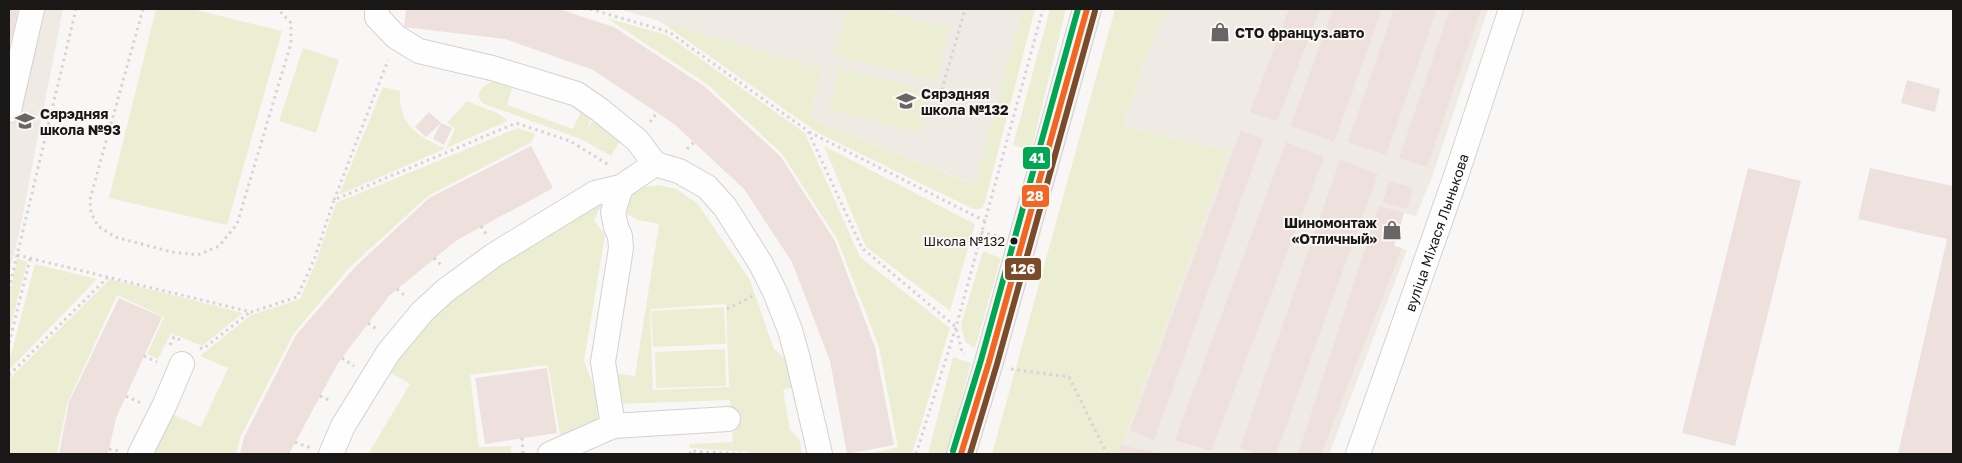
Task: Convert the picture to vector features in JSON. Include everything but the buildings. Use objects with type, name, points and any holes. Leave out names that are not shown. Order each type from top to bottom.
[{"type":"main road","points":[[961,454],[989,362],[1087,9]]},
{"type":"street","points":[[9,110],[32,9]]},
{"type":"street","points":[[377,9],[377,16],[396,37],[419,51],[492,68],[577,94],[637,140],[655,164],[679,171],[706,187],[725,207],[761,264],[775,292],[790,330],[820,454]]},
{"type":"street","name":"вуліца Міхася Лынькова","points":[[1358,454],[1453,185],[1511,9]]},
{"type":"street","points":[[331,454],[343,426],[388,353],[422,312],[470,272],[540,226],[595,193],[621,186],[655,164]]},
{"type":"street","points":[[613,426],[603,362],[621,248],[620,236],[613,212],[621,186]]},
{"type":"street","points":[[140,454],[165,404],[171,364]]},
{"type":"street","points":[[550,454],[613,426],[728,419]]},
{"type":"path","points":[[9,289],[76,9]]},
{"type":"path","points":[[144,9],[90,199],[91,213],[98,226],[115,237],[172,252],[198,255],[219,246],[237,224],[292,43],[291,23],[278,9]]},
{"type":"path","points":[[590,9],[669,32],[808,131],[985,221]]},
{"type":"path","points":[[940,96],[965,9]]},
{"type":"path","points":[[916,454],[956,327],[1042,9]]},
{"type":"path","points":[[16,255],[251,312],[297,297],[314,260],[334,200],[396,37]]},
{"type":"path","points":[[334,200],[516,123],[570,141],[610,166]]},
{"type":"path","points":[[808,131],[862,248],[956,327]]},
{"type":"path","points":[[9,343],[30,259]]},
{"type":"path","points":[[9,376],[108,276]]},
{"type":"path","points":[[727,309],[760,293]]},
{"type":"path","points":[[144,356],[171,364]]},
{"type":"path","points":[[1014,370],[1069,377],[1107,454]]},
{"type":"path","points":[[126,396],[143,404]]},
{"type":"path","points":[[522,438],[524,454]]},
{"type":"path","points":[[690,454],[690,451],[741,454]]},
{"type":"shaded area","name":"Сярэдняя школа №93","points":[[9,9],[63,9],[19,234],[9,274]]},
{"type":"shaded area","name":"Сярэдняя школа №132","points":[[619,9],[1022,9],[975,185],[810,118],[822,69]]},
{"type":"shaded area","points":[[1168,9],[1488,9],[1432,177],[1416,216],[1404,213],[1394,246],[1407,250],[1329,454],[1119,454],[1229,151],[1123,126],[1150,47]]},
{"type":"green space","points":[[156,9],[192,9],[282,31],[227,225],[109,198]]},
{"type":"green space","points":[[846,9],[875,9],[950,28],[936,81],[834,55]]},
{"type":"green space","points":[[1022,9],[1035,9],[985,202],[981,209],[973,209],[818,133],[658,20],[822,69],[810,118],[974,185]]},
{"type":"green space","points":[[1050,9],[1066,9],[1031,151],[1013,145]]},
{"type":"green space","points":[[1115,9],[1168,9],[1150,47],[1123,126],[1229,151],[1119,454],[992,454]]},
{"type":"green space","points":[[607,18],[667,35],[805,133],[860,257],[950,328],[912,454],[867,454],[898,447],[879,347],[837,239],[782,154],[708,85]]},
{"type":"green space","points":[[303,48],[339,60],[316,133],[279,121]]},
{"type":"green space","points":[[839,67],[931,92],[920,133],[829,110]]},
{"type":"green space","points":[[496,81],[513,86],[507,105],[573,129],[582,109],[590,115],[586,131],[592,121],[622,138],[611,156],[581,139],[482,103],[478,96],[481,90],[487,84]]},
{"type":"green space","points":[[383,87],[400,91],[402,113],[406,121],[419,134],[445,149],[339,195]]},
{"type":"green space","points":[[467,101],[499,114],[508,121],[446,148],[455,128],[447,123]]},
{"type":"green space","points":[[518,128],[535,134],[532,142],[428,196],[349,268],[294,333],[240,438],[236,454],[147,454],[167,412],[201,427],[228,368],[200,356],[251,315],[300,299],[316,262],[336,203]]},
{"type":"green space","points":[[824,146],[975,224],[950,311],[866,247]]},
{"type":"green space","points":[[659,185],[676,189],[697,203],[750,280],[774,349],[789,362],[795,387],[783,390],[790,429],[800,440],[802,454],[755,454],[690,448],[689,444],[733,442],[730,400],[617,404],[610,373],[635,376],[659,224],[638,220],[627,214],[626,204],[631,192],[644,187]],"holes":[[[726,304],[729,387],[653,390],[650,309]]]},
{"type":"green space","points":[[598,196],[602,204],[594,220],[605,235],[584,361],[600,402],[597,405],[598,426],[560,435],[548,365],[470,375],[479,447],[511,446],[511,454],[368,454],[410,384],[386,370],[450,291]]},
{"type":"green space","points":[[983,251],[1001,258],[975,348],[965,342],[961,325]]},
{"type":"green space","points":[[17,258],[27,262],[9,333],[9,299]]},
{"type":"green space","points":[[35,264],[97,279],[9,370],[9,362]]},
{"type":"green space","points":[[110,279],[243,313],[202,346],[171,333],[158,359],[147,354],[164,317],[117,295],[67,404],[57,454],[9,454],[9,379]]},
{"type":"green space","points":[[724,307],[726,344],[653,347],[651,311]]},
{"type":"green space","points":[[725,349],[726,386],[656,388],[655,352]]},
{"type":"green space","points":[[953,357],[971,363],[947,454],[928,454]]},
{"type":"transit line","name":"41","points":[[953,451],[981,360],[1078,9]]},
{"type":"transit line","name":"28","points":[[961,454],[989,362],[1087,9]]},
{"type":"transit line","name":"126","points":[[970,454],[997,364],[1095,11]]},
{"type":"place","name":"СТО француз.авто","points":[[1220,32]]},
{"type":"place","name":"Сярэдняя школа №132","points":[[906,101]]},
{"type":"place","name":"Сярэдняя школа №93","points":[[25,121]]},
{"type":"place","name":"Шиномонтаж «Отличный»","points":[[1392,230]]},
{"type":"place","name":"Школа №132","points":[[1014,241]]}]
